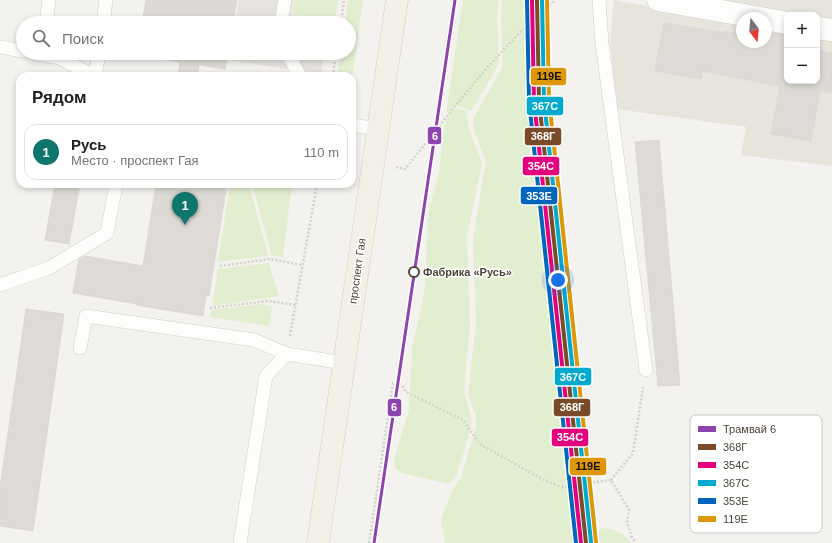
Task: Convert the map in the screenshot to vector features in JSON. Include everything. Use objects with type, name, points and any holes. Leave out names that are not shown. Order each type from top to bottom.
[{"type":"main road","name":"проспект Гая","points":[[318,543],[397,0]]},
{"type":"street","points":[[658,0],[736,14]]},
{"type":"street","points":[[772,20],[784,22]]},
{"type":"street","points":[[820,28],[832,30]]},
{"type":"lane","points":[[47,16],[49,0]]},
{"type":"lane","points":[[104,16],[106,0]]},
{"type":"lane","points":[[282,16],[285,0]]},
{"type":"lane","points":[[599,0],[602,43],[646,370]]},
{"type":"lane","points":[[0,47],[16,50]]},
{"type":"lane","points":[[64,60],[86,72]]},
{"type":"lane","points":[[95,72],[97,60]]},
{"type":"lane","points":[[291,60],[298,72]]},
{"type":"lane","points":[[356,126],[378,129]]},
{"type":"lane","points":[[0,285],[48,268],[107,233],[115,188]]},
{"type":"lane","points":[[80,348],[86,316],[254,340],[287,354],[344,363]]},
{"type":"lane","points":[[240,543],[266,376],[287,354]]},
{"type":"path","points":[[342,16],[344,0]]},
{"type":"path","points":[[405,169],[473,84],[510,42],[556,0]]},
{"type":"path","points":[[334,72],[335,60]]},
{"type":"path","points":[[287,354],[315,188]]},
{"type":"path","points":[[220,266],[270,259],[302,265]]},
{"type":"path","points":[[210,308],[268,301],[296,305]]},
{"type":"path","points":[[369,543],[392,384],[402,385],[406,392],[463,420],[480,444],[542,479],[561,487],[611,480],[633,452],[646,370]]},
{"type":"path","points":[[611,480],[629,510],[627,522],[632,538],[636,543]]},
{"type":"shaded area","points":[[239,0],[293,0],[291,15],[297,16],[236,16]]},
{"type":"shaded area","points":[[614,0],[736,23],[736,48],[772,48],[772,29],[784,31],[784,84],[820,84],[820,39],[832,41],[832,166],[741,155],[746,127],[617,109],[610,41]]},
{"type":"shaded area","points":[[718,0],[832,0],[832,20],[820,18],[820,12],[787,12]]},
{"type":"shaded area","points":[[229,60],[323,60],[321,72],[308,72]]},
{"type":"green space","points":[[294,0],[338,0],[335,16],[305,16],[292,14]]},
{"type":"green space","points":[[348,0],[363,0],[356,52],[356,16],[346,16]]},
{"type":"green space","points":[[463,0],[498,0],[497,17],[499,63],[471,111],[458,106],[446,113]]},
{"type":"green space","points":[[502,0],[526,0],[529,94],[539,219],[578,543],[445,543],[441,519],[451,493],[461,477],[476,427],[476,415],[468,395],[476,322],[473,240],[486,160],[474,131],[473,119],[503,66],[501,16]]},
{"type":"green space","points":[[339,60],[355,60],[353,72],[338,72]]},
{"type":"green space","points":[[458,108],[466,111],[469,129],[482,164],[467,236],[470,323],[464,393],[471,416],[471,428],[457,474],[449,484],[402,473],[395,468],[394,460],[409,410],[412,349],[425,288],[428,215],[439,172],[444,129],[449,112]]},
{"type":"green space","points":[[229,188],[250,188],[268,256],[218,262]]},
{"type":"green space","points":[[253,188],[292,188],[283,257],[272,256]]},
{"type":"green space","points":[[269,263],[279,296],[212,306],[218,269]]},
{"type":"green space","points":[[262,304],[272,307],[269,326],[210,317],[211,310]]},
{"type":"green space","points":[[602,528],[611,529],[618,532],[631,543],[593,543],[595,534]]},
{"type":"building","points":[[146,0],[237,0],[234,16],[143,16]]},
{"type":"building","points":[[664,23],[723,33],[724,31],[736,34],[736,48],[772,48],[772,33],[784,35],[784,84],[820,84],[820,51],[832,53],[832,93],[820,91],[811,141],[771,134],[780,86],[702,71],[701,79],[655,71]]},
{"type":"building","points":[[167,60],[227,60],[225,69],[199,65],[198,72],[179,72],[180,62]]},
{"type":"building","points":[[659,140],[680,385],[658,386],[635,142]]},
{"type":"building","points":[[54,188],[79,188],[69,244],[45,240]]},
{"type":"building","points":[[155,188],[226,188],[209,296],[206,295],[203,316],[73,293],[79,259],[85,256],[143,266]]},
{"type":"building","points":[[26,309],[64,314],[33,531],[0,526],[0,488]]},
{"type":"tram line","name":"6","points":[[374,543],[455,0]]},
{"type":"transit line","name":"353Е","points":[[527,0],[529,101],[576,543]]},
{"type":"transit line","name":"354С","points":[[532,0],[534,101],[581,543]]},
{"type":"transit line","name":"368Г","points":[[537,0],[539,100],[586,543]]},
{"type":"transit line","name":"367С","points":[[542,0],[544,100],[591,542]]},
{"type":"transit line","name":"119Е","points":[[547,0],[549,99],[596,542]]},
{"type":"place","name":"Русь","points":[[185,225]]},
{"type":"place","name":"Фабрика «Русь»","points":[[414,272]]}]
